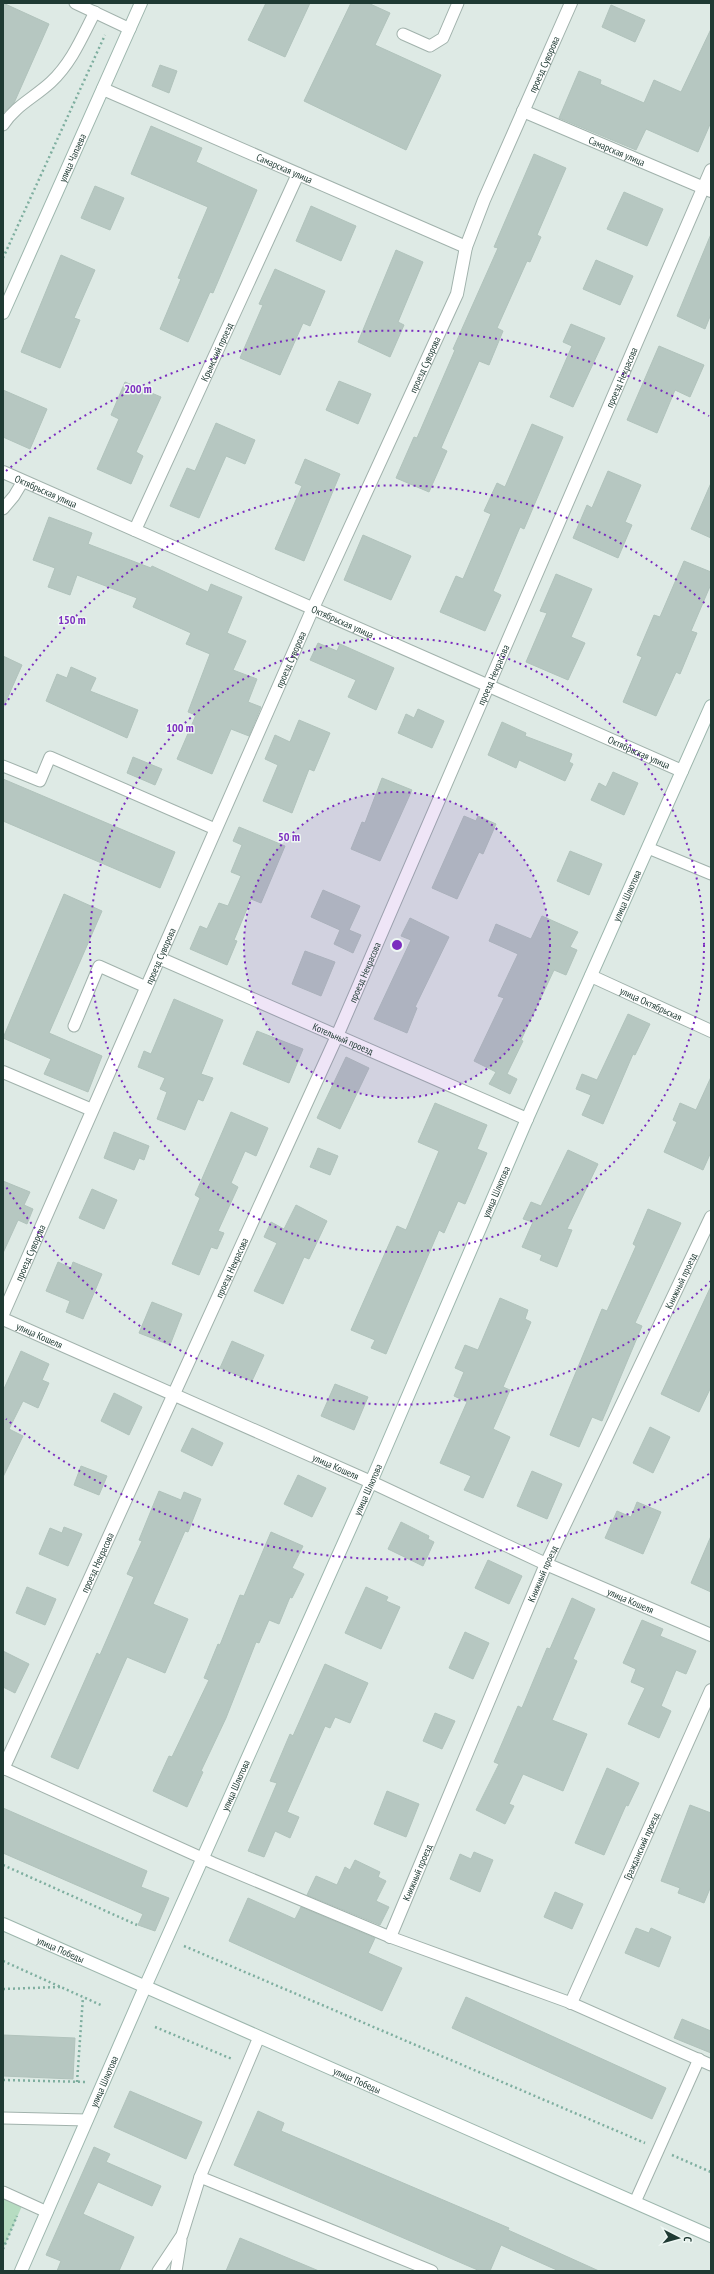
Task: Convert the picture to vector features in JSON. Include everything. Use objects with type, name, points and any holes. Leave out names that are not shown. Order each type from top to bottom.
[{"type":"street","name":"улица Чапаева","points":[[3,313],[142,3]]},
{"type":"street","name":"проезд Суворова","points":[[3,1314],[313,608],[458,294],[466,247],[523,111],[572,3]]},
{"type":"street","name":"Самарская улица","points":[[103,89],[466,247]]},
{"type":"street","name":"Самарская улица","points":[[523,111],[707,190]]},
{"type":"street","name":"проезд Некрасова","points":[[3,1768],[336,1036],[488,686],[707,190],[711,170]]},
{"type":"street","name":"Крымский проезд","points":[[135,530],[298,174]]},
{"type":"street","name":"Октябрьская улица","points":[[3,472],[682,771]]},
{"type":"street","name":"улица Шлютова","points":[[21,2271],[145,1987],[371,1482],[527,1119],[682,771],[708,721],[711,706]]},
{"type":"street","name":"Котельный проезд","points":[[159,958],[527,1119]]},
{"type":"street","name":"улица Октябрьская","points":[[591,976],[711,1031]]},
{"type":"street","points":[[3,1072],[92,1110]]},
{"type":"street","name":"Книжный проезд","points":[[390,1937],[546,1564],[711,1217]]},
{"type":"street","name":"улица Кошеля","points":[[3,1319],[371,1482],[546,1564],[711,1635]]},
{"type":"street","name":"Гражданский проезд","points":[[571,2002],[711,1690]]},
{"type":"street","name":"улица Победы","points":[[3,1924],[711,2236]]},
{"type":"lane","points":[[75,3],[130,29]]},
{"type":"lane","points":[[403,34],[430,46],[443,38],[458,3]]},
{"type":"lane","points":[[3,125],[17,108],[50,82],[70,61],[95,12]]},
{"type":"lane","points":[[3,509],[14,496],[23,481]]},
{"type":"lane","points":[[3,766],[40,781],[50,756],[215,830]]},
{"type":"lane","points":[[648,848],[711,874]]},
{"type":"lane","points":[[74,1026],[99,966],[146,987]]},
{"type":"lane","points":[[3,1768],[203,1859],[390,1937],[571,2002],[711,2065]]},
{"type":"lane","points":[[176,2271],[182,2235],[200,2177],[259,2037]]},
{"type":"lane","points":[[635,2202],[699,2059]]},
{"type":"lane","points":[[3,2118],[87,2120]]},
{"type":"lane","points":[[200,2177],[432,2271]]},
{"type":"lane","points":[[3,2192],[47,2212]]},
{"type":"lane","points":[[158,2271],[182,2235]]},
{"type":"path","points":[[3,258],[112,20]]},
{"type":"path","points":[[3,1865],[137,1925]]},
{"type":"path","points":[[184,1946],[711,2172]]},
{"type":"path","points":[[3,1961],[103,2006]]},
{"type":"path","points":[[3,1989],[63,1987]]},
{"type":"path","points":[[77,2082],[84,1997]]},
{"type":"path","points":[[155,2027],[247,2066]]},
{"type":"path","points":[[3,2080],[103,2082]]},
{"type":"path","points":[[3,2249],[23,2201]]},
{"type":"green space","points":[[3,2198],[22,2206],[3,2249]]},
{"type":"building","points":[[3,3],[49,24],[14,103],[3,113]]},
{"type":"building","points":[[266,3],[310,3],[285,57],[248,40]]},
{"type":"building","points":[[351,3],[368,3],[390,13],[375,45],[441,75],[406,150],[304,101]]},
{"type":"building","points":[[611,5],[645,20],[635,42],[602,27]]},
{"type":"building","points":[[711,29],[711,122],[698,152],[646,129],[636,150],[559,118],[579,71],[601,80],[600,84],[644,103],[654,80],[681,92]]},
{"type":"building","points":[[160,65],[177,71],[169,93],[152,86]]},
{"type":"building","points":[[151,126],[202,148],[196,162],[257,190],[213,293],[210,292],[188,342],[160,329],[181,279],[178,278],[208,207],[131,174]]},
{"type":"building","points":[[534,154],[566,168],[537,235],[541,237],[530,262],[527,261],[497,328],[503,331],[489,365],[479,361],[441,448],[447,451],[429,492],[396,478],[414,437],[417,438],[455,350],[453,349],[498,248],[494,247]]},
{"type":"building","points":[[95,186],[124,198],[110,230],[81,218]]},
{"type":"building","points":[[624,192],[663,209],[647,246],[607,229]]},
{"type":"building","points":[[311,206],[356,226],[341,261],[296,241]]},
{"type":"building","points":[[711,234],[711,314],[705,329],[677,316]]},
{"type":"building","points":[[396,250],[423,262],[398,322],[404,325],[390,357],[358,342]]},
{"type":"building","points":[[61,255],[95,270],[74,318],[80,320],[60,368],[21,352]]},
{"type":"building","points":[[596,260],[633,276],[620,305],[583,289]]},
{"type":"building","points":[[275,269],[325,291],[310,326],[303,323],[280,375],[240,358],[263,305],[259,304]]},
{"type":"building","points":[[571,324],[605,338],[573,407],[550,397],[572,346],[563,342]]},
{"type":"building","points":[[659,346],[704,365],[690,397],[675,390],[657,433],[627,420]]},
{"type":"building","points":[[339,381],[371,394],[358,424],[326,410]]},
{"type":"building","points":[[125,382],[161,397],[136,452],[143,456],[131,484],[97,469],[119,419],[111,415]]},
{"type":"building","points":[[3,390],[47,409],[30,449],[3,437]]},
{"type":"building","points":[[216,423],[255,440],[245,464],[226,456],[199,518],[170,506],[187,468],[195,471]]},
{"type":"building","points":[[532,424],[563,437],[524,529],[520,527],[493,591],[501,595],[485,631],[440,612],[456,576],[463,579],[491,514],[484,511],[497,483],[505,487]]},
{"type":"building","points":[[305,459],[340,474],[304,561],[275,549],[302,486],[295,483]]},
{"type":"building","points":[[608,471],[641,485],[625,522],[632,525],[618,558],[573,538],[587,505],[592,508]]},
{"type":"building","points":[[711,483],[711,538],[691,529]]},
{"type":"building","points":[[49,517],[92,533],[88,544],[151,568],[152,566],[208,592],[211,584],[242,597],[227,633],[246,641],[233,670],[257,679],[248,702],[261,707],[249,736],[231,729],[212,774],[177,759],[196,715],[188,712],[210,654],[186,644],[191,633],[133,607],[137,598],[77,575],[70,595],[48,587],[55,568],[33,560]]},
{"type":"building","points":[[363,535],[411,556],[391,600],[344,580]]},
{"type":"building","points":[[684,561],[711,572],[711,584],[691,631],[697,633],[680,674],[676,672],[656,716],[623,702],[642,657],[637,655],[654,615],[660,617]]},
{"type":"building","points":[[556,574],[592,589],[571,637],[585,643],[568,680],[526,662],[547,613],[540,611]]},
{"type":"building","points":[[318,643],[337,651],[340,644],[394,668],[376,710],[348,697],[356,680],[310,660]]},
{"type":"building","points":[[3,656],[22,665],[3,708]]},
{"type":"building","points":[[71,667],[96,678],[90,691],[138,710],[127,738],[46,701],[57,674],[67,678]]},
{"type":"building","points":[[418,709],[444,721],[432,748],[398,733],[406,714],[414,718]]},
{"type":"building","points":[[299,720],[330,733],[314,771],[309,769],[292,813],[263,801],[278,765],[265,759],[275,735],[290,742]]},
{"type":"building","points":[[502,722],[526,733],[525,736],[572,754],[569,762],[573,764],[565,781],[519,760],[516,768],[488,755]]},
{"type":"building","points":[[133,757],[162,769],[155,785],[127,773]]},
{"type":"building","points":[[613,772],[638,783],[624,815],[591,800],[599,783],[606,787]]},
{"type":"building","points":[[382,778],[412,790],[380,861],[351,849],[362,822],[365,823]]},
{"type":"building","points":[[3,779],[175,852],[160,888],[3,821]]},
{"type":"building","points":[[464,816],[476,821],[478,816],[496,824],[483,854],[479,852],[457,899],[432,888]]},
{"type":"building","points":[[239,827],[285,846],[261,903],[251,899],[234,940],[237,941],[227,965],[190,949],[200,926],[207,929],[219,903],[228,906],[241,876],[231,872],[242,845],[233,841]]},
{"type":"building","points":[[570,851],[602,864],[589,895],[557,881]]},
{"type":"building","points":[[323,890],[360,906],[349,930],[361,935],[353,953],[334,944],[340,930],[311,917]]},
{"type":"building","points":[[64,894],[102,911],[49,1033],[102,1056],[88,1092],[44,1074],[51,1059],[3,1038]]},
{"type":"building","points":[[542,916],[578,932],[570,947],[577,950],[566,975],[554,970],[521,1040],[523,1041],[507,1074],[517,1079],[510,1094],[489,1084],[496,1072],[474,1061],[504,998],[498,996],[518,954],[489,941],[496,924],[531,939]]},
{"type":"building","points":[[410,918],[449,937],[415,1007],[417,1008],[407,1033],[374,1019],[411,940],[401,936]]},
{"type":"building","points":[[305,951],[335,962],[321,996],[292,984]]},
{"type":"building","points":[[174,999],[223,1020],[201,1074],[213,1078],[203,1101],[198,1099],[185,1130],[157,1119],[167,1092],[160,1089],[165,1078],[138,1067],[144,1051],[151,1054]]},
{"type":"building","points":[[628,1014],[650,1024],[635,1055],[633,1054],[603,1124],[582,1115],[591,1095],[576,1089],[582,1074],[597,1080]]},
{"type":"building","points":[[257,1031],[303,1049],[289,1083],[243,1064]]},
{"type":"building","points":[[346,1057],[369,1068],[340,1129],[317,1118]]},
{"type":"building","points":[[711,1077],[711,1152],[703,1170],[664,1152],[677,1122],[673,1120],[680,1103],[696,1110]]},
{"type":"building","points":[[435,1103],[487,1125],[477,1149],[487,1153],[465,1204],[458,1201],[444,1233],[439,1230],[386,1354],[371,1348],[375,1340],[351,1330],[397,1226],[406,1230],[439,1151],[418,1142]]},
{"type":"building","points":[[231,1112],[268,1128],[256,1156],[245,1151],[231,1183],[238,1187],[218,1231],[224,1233],[217,1249],[211,1247],[199,1275],[172,1264],[200,1198],[195,1195]]},
{"type":"building","points":[[114,1132],[149,1146],[144,1160],[139,1158],[134,1170],[104,1158]]},
{"type":"building","points":[[318,1148],[338,1156],[330,1175],[310,1167]]},
{"type":"building","points":[[568,1150],[598,1164],[567,1229],[572,1230],[557,1267],[540,1260],[542,1255],[522,1247],[533,1222],[523,1219],[531,1202],[541,1206]]},
{"type":"building","points":[[3,1181],[30,1192],[24,1205],[33,1209],[27,1224],[18,1220],[3,1253]]},
{"type":"building","points":[[92,1189],[117,1200],[104,1229],[79,1218]]},
{"type":"building","points":[[296,1205],[327,1221],[309,1259],[304,1257],[283,1304],[254,1291],[277,1243],[264,1237],[271,1222],[284,1229]]},
{"type":"building","points":[[648,1209],[681,1223],[635,1323],[642,1326],[602,1421],[592,1417],[579,1447],[550,1435],[602,1309],[607,1311],[636,1246],[633,1244]]},
{"type":"building","points":[[58,1262],[71,1268],[73,1262],[102,1274],[83,1319],[66,1312],[70,1301],[46,1291]]},
{"type":"building","points":[[711,1286],[711,1387],[699,1412],[661,1394]]},
{"type":"building","points":[[500,1298],[528,1310],[525,1319],[531,1322],[503,1387],[510,1390],[493,1429],[510,1437],[483,1498],[464,1490],[471,1476],[440,1463],[467,1402],[454,1396],[464,1372],[455,1368],[465,1345],[478,1350]]},
{"type":"building","points":[[152,1302],[182,1314],[170,1345],[139,1333]]},
{"type":"building","points":[[232,1341],[264,1355],[252,1381],[220,1368]]},
{"type":"building","points":[[21,1351],[49,1364],[42,1380],[49,1383],[38,1408],[23,1401],[9,1429],[23,1436],[3,1477],[3,1391]]},
{"type":"building","points":[[335,1384],[368,1397],[354,1430],[321,1416]]},
{"type":"building","points":[[114,1393],[142,1407],[129,1435],[101,1421]]},
{"type":"building","points":[[650,1427],[670,1437],[653,1473],[633,1463]]},
{"type":"building","points":[[192,1428],[223,1443],[212,1466],[181,1451]]},
{"type":"building","points":[[81,1466],[107,1476],[99,1495],[74,1485]]},
{"type":"building","points":[[532,1471],[562,1484],[547,1519],[517,1506]]},
{"type":"building","points":[[298,1475],[326,1488],[312,1517],[284,1504]]},
{"type":"building","points":[[159,1491],[181,1500],[184,1492],[201,1499],[188,1532],[185,1531],[153,1604],[188,1619],[165,1673],[127,1657],[78,1769],[51,1757],[97,1653],[100,1655],[134,1577],[127,1574],[142,1541],[139,1540]]},
{"type":"building","points":[[637,1502],[661,1512],[643,1554],[605,1538],[617,1511],[631,1517]]},
{"type":"building","points":[[401,1522],[429,1536],[428,1539],[434,1542],[423,1566],[388,1549]]},
{"type":"building","points":[[64,1527],[82,1534],[68,1566],[39,1554],[50,1528],[62,1533]]},
{"type":"building","points":[[271,1532],[303,1546],[292,1568],[304,1574],[292,1598],[290,1597],[279,1624],[269,1620],[259,1643],[256,1642],[226,1718],[201,1771],[203,1772],[187,1807],[153,1791],[169,1756],[172,1757],[209,1680],[204,1678],[218,1644],[220,1645],[240,1595],[244,1596]]},
{"type":"building","points":[[711,1536],[711,1592],[691,1583]]},
{"type":"building","points":[[488,1560],[522,1576],[509,1604],[475,1588]]},
{"type":"building","points":[[27,1587],[56,1599],[45,1625],[16,1613]]},
{"type":"building","points":[[366,1587],[388,1597],[386,1601],[400,1607],[381,1649],[345,1633]]},
{"type":"building","points":[[572,1598],[595,1609],[573,1659],[577,1661],[552,1720],[587,1734],[563,1791],[523,1774],[509,1804],[514,1806],[505,1824],[476,1810],[499,1764],[494,1762],[518,1706],[522,1708],[547,1648],[550,1649]]},
{"type":"building","points":[[642,1620],[663,1629],[660,1636],[696,1651],[686,1674],[676,1670],[661,1706],[671,1711],[659,1738],[628,1724],[645,1688],[631,1682],[636,1669],[623,1663]]},
{"type":"building","points":[[465,1632],[489,1643],[473,1679],[449,1668]]},
{"type":"building","points":[[3,1651],[29,1664],[15,1693],[3,1687]]},
{"type":"building","points":[[325,1664],[368,1683],[350,1723],[335,1717],[330,1728],[325,1726],[287,1812],[299,1817],[290,1838],[275,1831],[264,1857],[248,1851],[277,1783],[270,1781],[290,1734],[293,1736]]},
{"type":"building","points":[[435,1713],[455,1721],[442,1749],[423,1741]]},
{"type":"building","points":[[607,1768],[639,1783],[628,1806],[626,1805],[604,1855],[575,1843]]},
{"type":"building","points":[[387,1791],[419,1804],[406,1837],[374,1824]]},
{"type":"building","points":[[690,1805],[711,1813],[711,1886],[704,1903],[678,1893],[680,1888],[661,1881]]},
{"type":"building","points":[[3,1808],[147,1871],[141,1887],[169,1898],[155,1931],[138,1925],[143,1914],[3,1853]]},
{"type":"building","points":[[474,1852],[493,1860],[480,1892],[450,1879],[460,1854],[471,1859]]},
{"type":"building","points":[[355,1860],[380,1872],[378,1877],[386,1881],[376,1901],[389,1907],[380,1925],[307,1895],[316,1876],[337,1885],[345,1867],[350,1870]]},
{"type":"building","points":[[555,1892],[583,1904],[572,1929],[544,1917]]},
{"type":"building","points":[[248,1898],[295,1919],[301,1907],[375,1938],[368,1953],[402,1968],[382,2011],[229,1941]]},
{"type":"building","points":[[636,1928],[649,1933],[651,1928],[671,1937],[659,1967],[625,1953]]},
{"type":"building","points":[[466,1997],[666,2088],[652,2119],[452,2028]]},
{"type":"building","points":[[682,2019],[711,2031],[711,2053],[674,2038]]},
{"type":"building","points":[[3,2035],[75,2038],[73,2079],[3,2076]]},
{"type":"building","points":[[130,2091],[202,2122],[186,2159],[114,2127]]},
{"type":"building","points":[[258,2111],[284,2123],[281,2131],[509,2228],[508,2230],[599,2271],[559,2271],[501,2245],[490,2271],[480,2271],[234,2165]]},
{"type":"building","points":[[94,2147],[110,2154],[106,2162],[161,2186],[152,2206],[98,2182],[83,2214],[134,2237],[119,2271],[57,2271],[61,2261],[46,2255]]},
{"type":"building","points":[[240,2238],[319,2271],[226,2271]]}]
